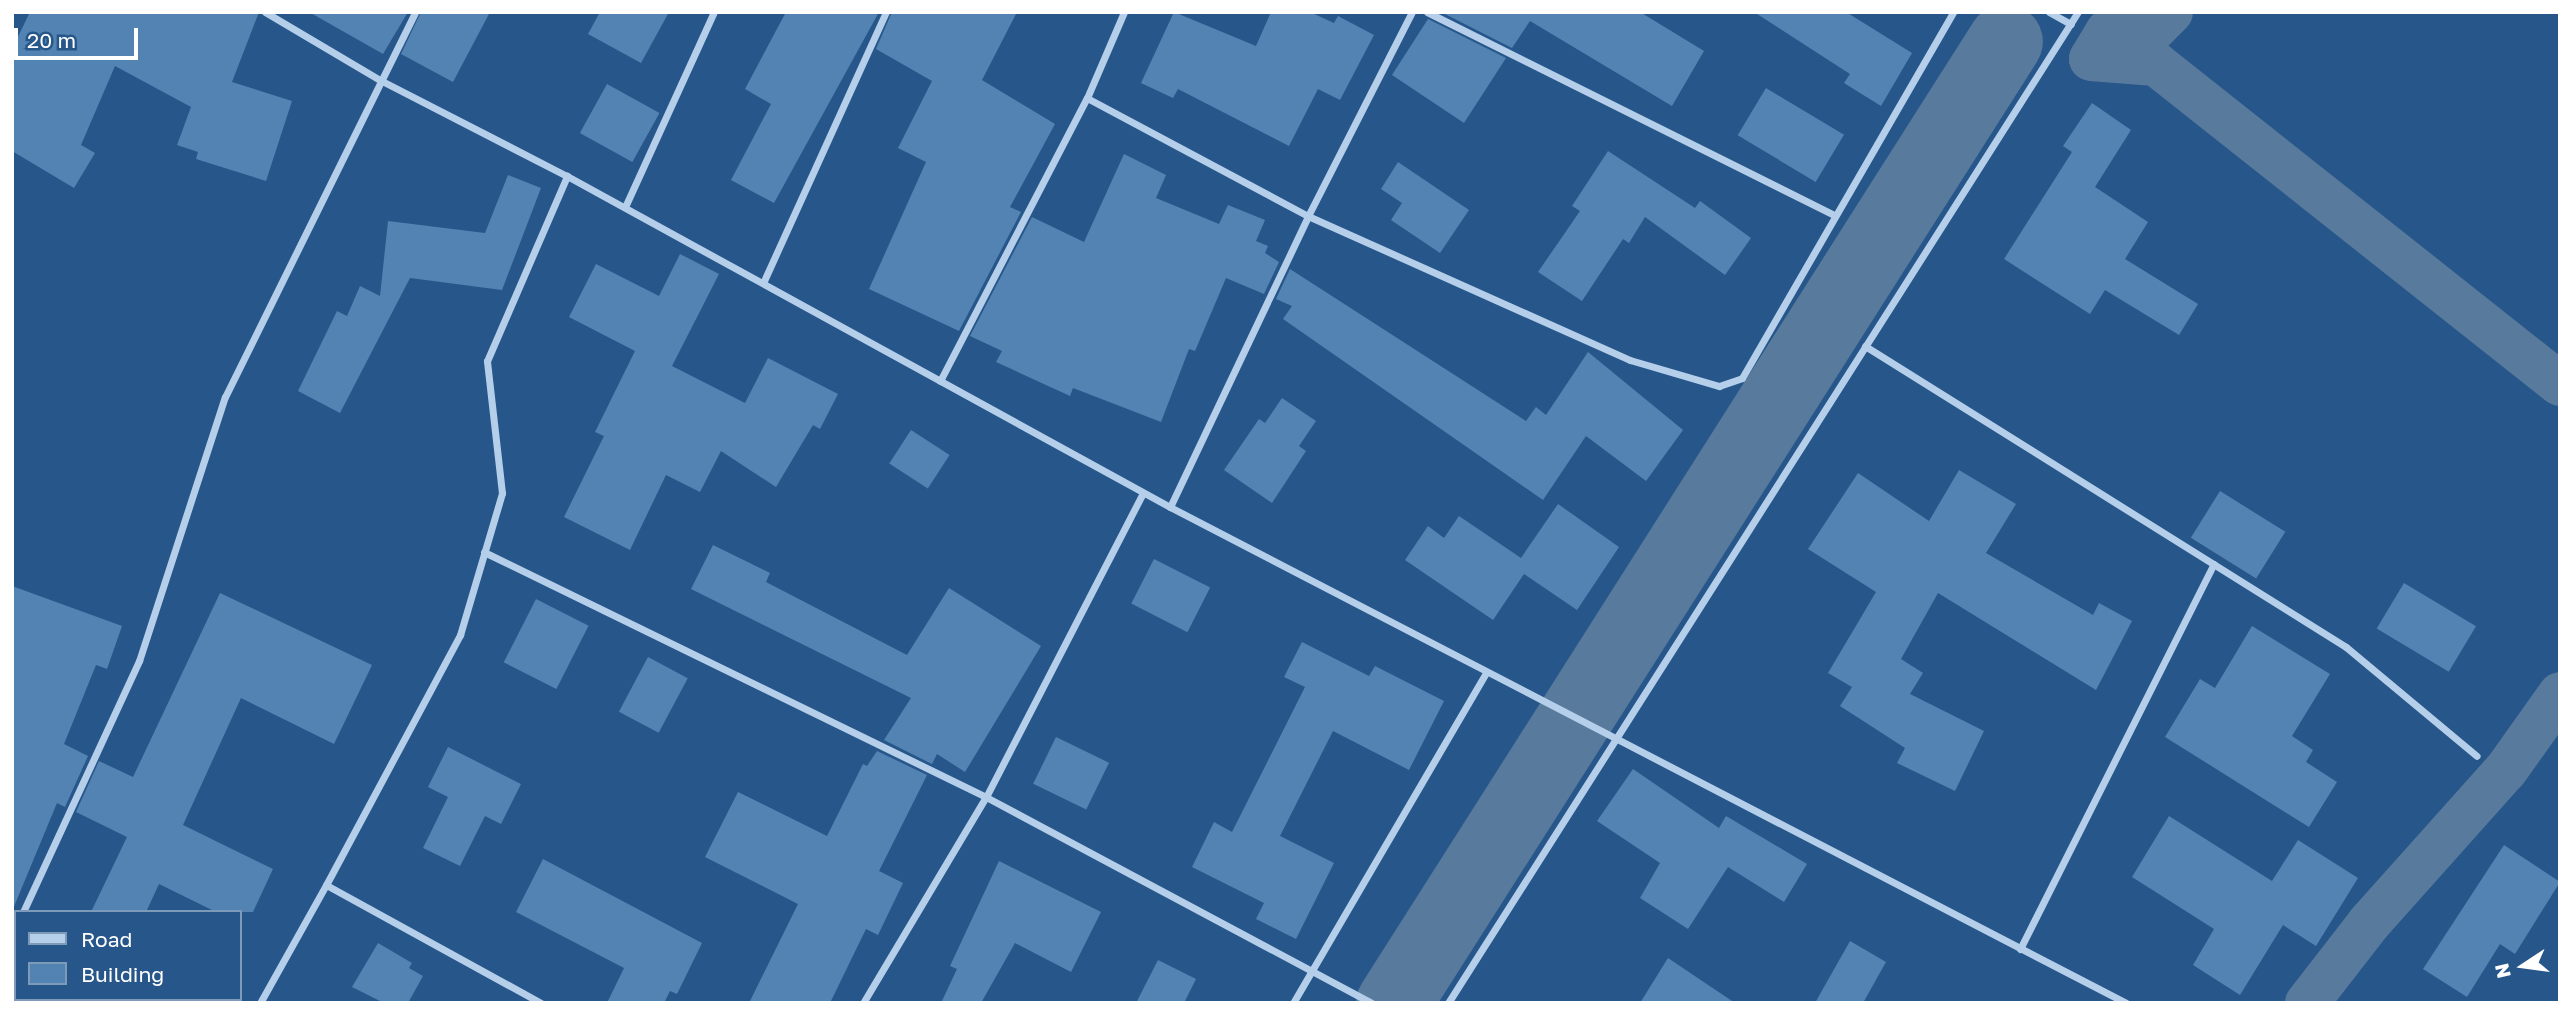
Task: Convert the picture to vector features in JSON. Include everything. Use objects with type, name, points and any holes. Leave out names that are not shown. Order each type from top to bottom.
[{"type":"street","points":[[265,12],[380,80],[568,176],[1143,493],[2126,1003]]},
{"type":"street","points":[[24,910],[139,661],[225,397],[415,12]]},
{"type":"street","points":[[625,207],[714,12]]},
{"type":"street","points":[[763,283],[886,12]]},
{"type":"street","points":[[940,381],[1087,97],[1124,12]]},
{"type":"street","points":[[1170,507],[1308,216],[1412,12]]},
{"type":"street","points":[[1427,12],[1833,214]]},
{"type":"street","points":[[1087,97],[1308,216],[1630,360],[1719,386],[1742,378],[1833,214],[1953,12]]},
{"type":"street","points":[[2049,12],[2071,24]]},
{"type":"street","points":[[1448,1003],[2078,12]]},
{"type":"street","points":[[260,1003],[460,635],[502,493],[487,362],[568,176]]},
{"type":"street","points":[[1865,346],[2346,647],[2477,756]]},
{"type":"street","points":[[863,1003],[986,797],[1143,493]]},
{"type":"street","points":[[484,552],[986,797],[1314,968],[1371,1003]]},
{"type":"street","points":[[2020,949],[2214,564]]},
{"type":"street","points":[[1293,1003],[1486,673]]},
{"type":"street","points":[[326,885],[541,1003]]},
{"type":"building","points":[[30,12],[259,12],[232,82],[292,101],[266,181],[196,159],[198,152],[177,145],[191,107],[115,66],[81,145],[95,153],[74,188],[12,151],[12,49]]},
{"type":"building","points":[[309,12],[408,12],[383,54]]},
{"type":"building","points":[[421,12],[490,12],[453,82],[401,54]]},
{"type":"building","points":[[600,12],[669,12],[641,63],[588,34]]},
{"type":"building","points":[[786,12],[879,12],[774,203],[731,180],[771,104],[745,89]]},
{"type":"building","points":[[892,12],[1017,12],[982,80],[1055,124],[1010,207],[1021,212],[959,331],[869,289],[926,162],[898,148],[932,81],[876,49]]},
{"type":"building","points":[[1174,12],[1256,46],[1271,12],[1310,12],[1334,23],[1338,16],[1374,35],[1340,100],[1318,89],[1289,146],[1178,89],[1173,98],[1141,83]]},
{"type":"building","points":[[1441,12],[1640,12],[1704,51],[1672,106],[1530,21],[1512,48]]},
{"type":"building","points":[[1754,12],[1846,12],[1912,53],[1881,106],[1844,83],[1850,74]]},
{"type":"building","points":[[1428,19],[1506,58],[1464,123],[1392,75]]},
{"type":"building","points":[[607,84],[659,113],[632,162],[580,133]]},
{"type":"building","points":[[1766,88],[1844,135],[1816,182],[1738,135]]},
{"type":"building","points":[[2092,103],[2131,130],[2095,187],[2148,222],[2125,259],[2198,304],[2179,335],[2105,290],[2090,314],[2004,259],[2072,152],[2063,146]]},
{"type":"building","points":[[1608,151],[1695,208],[1700,201],[1751,238],[1725,275],[1645,217],[1629,243],[1623,239],[1582,301],[1538,272],[1580,211],[1572,206]]},
{"type":"building","points":[[1124,154],[1166,175],[1156,198],[1219,224],[1228,205],[1265,220],[1256,241],[1268,246],[1265,253],[1279,262],[1264,294],[1226,278],[1195,351],[1189,349],[1161,422],[1073,388],[1070,396],[996,362],[1002,351],[970,336],[1032,217],[1084,242]]},
{"type":"building","points":[[1398,162],[1469,210],[1440,253],[1391,220],[1402,203],[1381,189]]},
{"type":"building","points":[[508,175],[541,188],[502,290],[410,278],[340,413],[298,391],[337,311],[347,316],[360,286],[380,296],[388,221],[485,233]]},
{"type":"building","points":[[680,254],[719,274],[672,366],[745,403],[768,358],[838,394],[820,429],[813,425],[776,487],[721,451],[700,492],[666,475],[630,550],[564,517],[604,436],[595,432],[635,351],[569,317],[596,264],[659,296]]},
{"type":"building","points":[[1290,269],[1526,421],[1536,407],[1546,415],[1588,352],[1683,430],[1646,481],[1586,436],[1543,500],[1283,319],[1292,306],[1276,299]]},
{"type":"building","points":[[1282,398],[1316,421],[1299,446],[1306,451],[1272,503],[1224,470],[1259,419],[1265,423]]},
{"type":"building","points":[[911,430],[950,455],[928,489],[889,464]]},
{"type":"building","points":[[1959,470],[2016,504],[1986,553],[2093,615],[2099,603],[2132,621],[2096,690],[1938,593],[1901,659],[1923,673],[1910,694],[1984,731],[1955,791],[1897,763],[1905,748],[1840,706],[1852,687],[1828,673],[1876,592],[1808,549],[1858,473],[1929,521]]},
{"type":"building","points":[[2220,491],[2285,532],[2256,578],[2191,538]]},
{"type":"building","points":[[1558,504],[1619,547],[1577,610],[1524,574],[1493,620],[1405,560],[1428,526],[1444,538],[1459,516],[1521,558]]},
{"type":"building","points":[[713,545],[770,573],[766,582],[907,655],[949,588],[1041,646],[965,772],[937,754],[932,764],[884,740],[911,698],[691,589]]},
{"type":"building","points":[[1154,559],[1210,588],[1187,632],[1131,604]]},
{"type":"building","points":[[2404,583],[2476,626],[2449,672],[2377,628]]},
{"type":"building","points":[[12,586],[122,626],[107,669],[96,665],[64,744],[88,756],[65,807],[57,803],[13,909]]},
{"type":"building","points":[[220,593],[372,665],[334,744],[241,698],[183,825],[273,869],[253,912],[212,910],[159,884],[147,910],[92,910],[127,837],[76,812],[99,761],[133,777]]},
{"type":"building","points":[[536,599],[589,626],[556,689],[504,662]]},
{"type":"building","points":[[2252,626],[2330,674],[2292,736],[2313,750],[2306,762],[2337,782],[2309,827],[2165,737],[2200,679],[2215,688]]},
{"type":"building","points":[[1302,642],[1369,676],[1375,666],[1444,701],[1409,770],[1333,731],[1280,836],[1334,863],[1296,939],[1256,919],[1264,903],[1192,867],[1214,822],[1232,832],[1305,687],[1284,677]]},
{"type":"building","points":[[648,657],[688,678],[659,733],[619,712]]},
{"type":"building","points":[[1056,737],[1109,763],[1086,810],[1033,784]]},
{"type":"building","points":[[448,747],[521,784],[501,824],[485,816],[460,866],[423,848],[448,797],[428,787]]},
{"type":"building","points":[[877,751],[927,775],[879,871],[903,883],[878,935],[866,929],[830,1003],[749,1003],[798,904],[705,857],[738,792],[827,836],[863,764],[867,766]]},
{"type":"building","points":[[1633,769],[1719,828],[1726,816],[1807,864],[1784,902],[1728,867],[1688,929],[1640,898],[1660,863],[1597,821]]},
{"type":"building","points":[[2169,816],[2272,881],[2298,840],[2358,878],[2316,946],[2283,925],[2240,995],[2193,965],[2214,929],[2132,877]]},
{"type":"building","points":[[2504,845],[2560,882],[2515,954],[2500,944],[2467,997],[2423,969]]},
{"type":"building","points":[[543,859],[702,943],[677,994],[670,991],[664,1003],[607,1003],[624,968],[516,912]]},
{"type":"building","points":[[999,861],[1101,912],[1071,972],[1015,943],[981,1003],[941,1003],[957,969],[950,966]]},
{"type":"building","points":[[1850,941],[1886,962],[1863,1003],[1815,1003]]},
{"type":"building","points":[[378,943],[412,963],[409,968],[423,976],[408,1003],[384,1003],[352,987]]},
{"type":"building","points":[[1668,958],[1735,1003],[1640,1003]]},
{"type":"building","points":[[1158,960],[1196,979],[1184,1003],[1136,1003]]},
{"type":"waterway","points":[[2171,12],[2148,35],[2107,32],[2091,59],[2156,64],[2560,384]]},
{"type":"waterway","points":[[1393,1003],[2005,41]]},
{"type":"waterway","points":[[2307,1003],[2369,923],[2506,770],[2560,694]]}]
